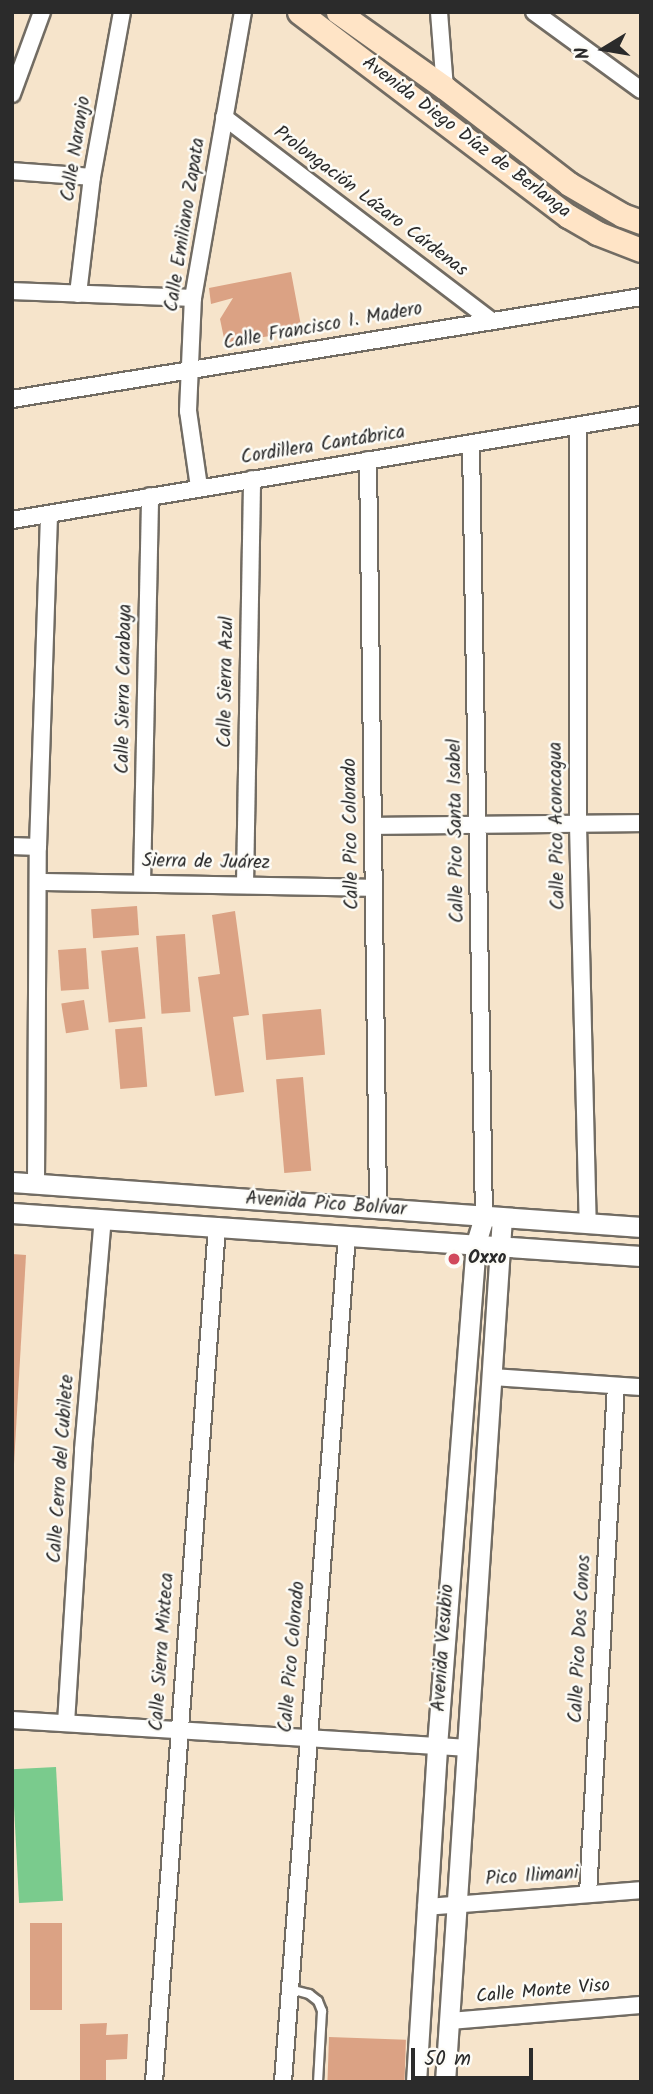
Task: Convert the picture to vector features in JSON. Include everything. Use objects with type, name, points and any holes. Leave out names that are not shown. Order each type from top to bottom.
[{"type":"main road","name":"Avenida Diego Díaz de Berlanga","points":[[299,12],[568,216],[597,233],[641,250]]},
{"type":"main road","name":"Avenida Diego Díaz de Berlanga","points":[[338,12],[445,88],[569,184],[622,215],[641,222]]},
{"type":"street","points":[[12,94],[43,12]]},
{"type":"street","name":"Calle Naranjo","points":[[78,293],[92,177],[122,12]]},
{"type":"street","name":"Calle Emiliano Zapata","points":[[200,487],[188,411],[193,298],[243,12]]},
{"type":"street","points":[[331,12],[333,38]]},
{"type":"street","points":[[439,12],[445,88]]},
{"type":"street","points":[[537,13],[641,90]]},
{"type":"street","name":"Prolongación Lázaro Cárdenas","points":[[224,117],[490,320]]},
{"type":"street","points":[[12,171],[92,177]]},
{"type":"street","points":[[12,290],[193,298]]},
{"type":"street","name":"Calle Francisco I. Madero","points":[[12,400],[641,297]]},
{"type":"street","name":"Cordillera Cantábrica","points":[[12,520],[641,415]]},
{"type":"street","name":"Calle Pico Aconcagua","points":[[578,427],[578,825],[588,1224]]},
{"type":"street","name":"Calle Pico Santa Isabel","points":[[471,444],[478,826],[493,1217]]},
{"type":"street","name":"Calle Pico Colorado","points":[[368,460],[378,1208]]},
{"type":"street","name":"Calle Sierra Azul","points":[[245,885],[252,479]]},
{"type":"street","name":"Calle Sierra Carabaya","points":[[142,883],[150,496]]},
{"type":"street","points":[[36,1183],[38,847],[49,514]]},
{"type":"street","points":[[373,826],[641,823]]},
{"type":"street","points":[[12,846],[38,847]]},
{"type":"street","name":"Sierra de Juárez","points":[[38,882],[374,888]]},
{"type":"street","name":"Avenida Pico Bolívar","points":[[12,1182],[641,1227]]},
{"type":"street","name":"Avenida Pico Bolívar","points":[[12,1213],[501,1244],[641,1256]]},
{"type":"street","name":"Avenida Vesubio","points":[[416,2082],[437,1746],[476,1243],[493,1217]]},
{"type":"street","name":"Avenida Vesubio","points":[[444,2082],[501,1244],[493,1217]]},
{"type":"street","name":"Calle Cerro del Cubilete","points":[[66,1723],[83,1450],[103,1219]]},
{"type":"street","name":"Calle Sierra Mixteca","points":[[154,2082],[217,1226]]},
{"type":"street","name":"Calle Pico Colorado","points":[[283,2082],[347,1235]]},
{"type":"street","points":[[493,1377],[641,1387]]},
{"type":"street","name":"Calle Pico Dos Conos","points":[[588,1894],[616,1385]]},
{"type":"street","points":[[12,1720],[465,1748]]},
{"type":"street","name":"Pico Ilimani","points":[[426,1906],[641,1890]]},
{"type":"street","name":"Calle Monte Viso","points":[[449,2021],[641,2005]]},
{"type":"lane","points":[[289,1989],[309,1994],[318,2001],[322,2011],[318,2082]]},
{"type":"green space","points":[[56,1767],[63,1901],[19,1903],[12,1769]]},
{"type":"building","points":[[291,272],[302,331],[225,343],[220,319],[233,298],[211,304],[209,288]]},
{"type":"building","points":[[137,906],[139,935],[93,938],[91,909]]},
{"type":"building","points":[[235,911],[249,1015],[233,1017],[244,1092],[215,1096],[198,977],[220,974],[212,915]]},
{"type":"building","points":[[185,934],[190,1012],[162,1014],[156,936]]},
{"type":"building","points":[[138,947],[146,1019],[109,1022],[101,951]]},
{"type":"building","points":[[86,948],[89,989],[61,991],[58,950]]},
{"type":"building","points":[[84,1000],[89,1030],[66,1033],[61,1004]]},
{"type":"building","points":[[321,1009],[325,1055],[266,1060],[262,1014]]},
{"type":"building","points":[[142,1027],[147,1087],[120,1089],[115,1029]]},
{"type":"building","points":[[303,1077],[311,1171],[284,1173],[276,1079]]},
{"type":"building","points":[[12,1254],[26,1255],[14,1464],[12,1464]]},
{"type":"building","points":[[30,1923],[62,1923],[62,2010],[30,2010]]},
{"type":"building","points":[[107,2023],[106,2035],[128,2034],[127,2059],[106,2060],[106,2082],[80,2082],[80,2024]]},
{"type":"building","points":[[329,2037],[406,2040],[404,2082],[327,2082]]},
{"type":"place","name":"Oxxo","points":[[454,1259]]}]
